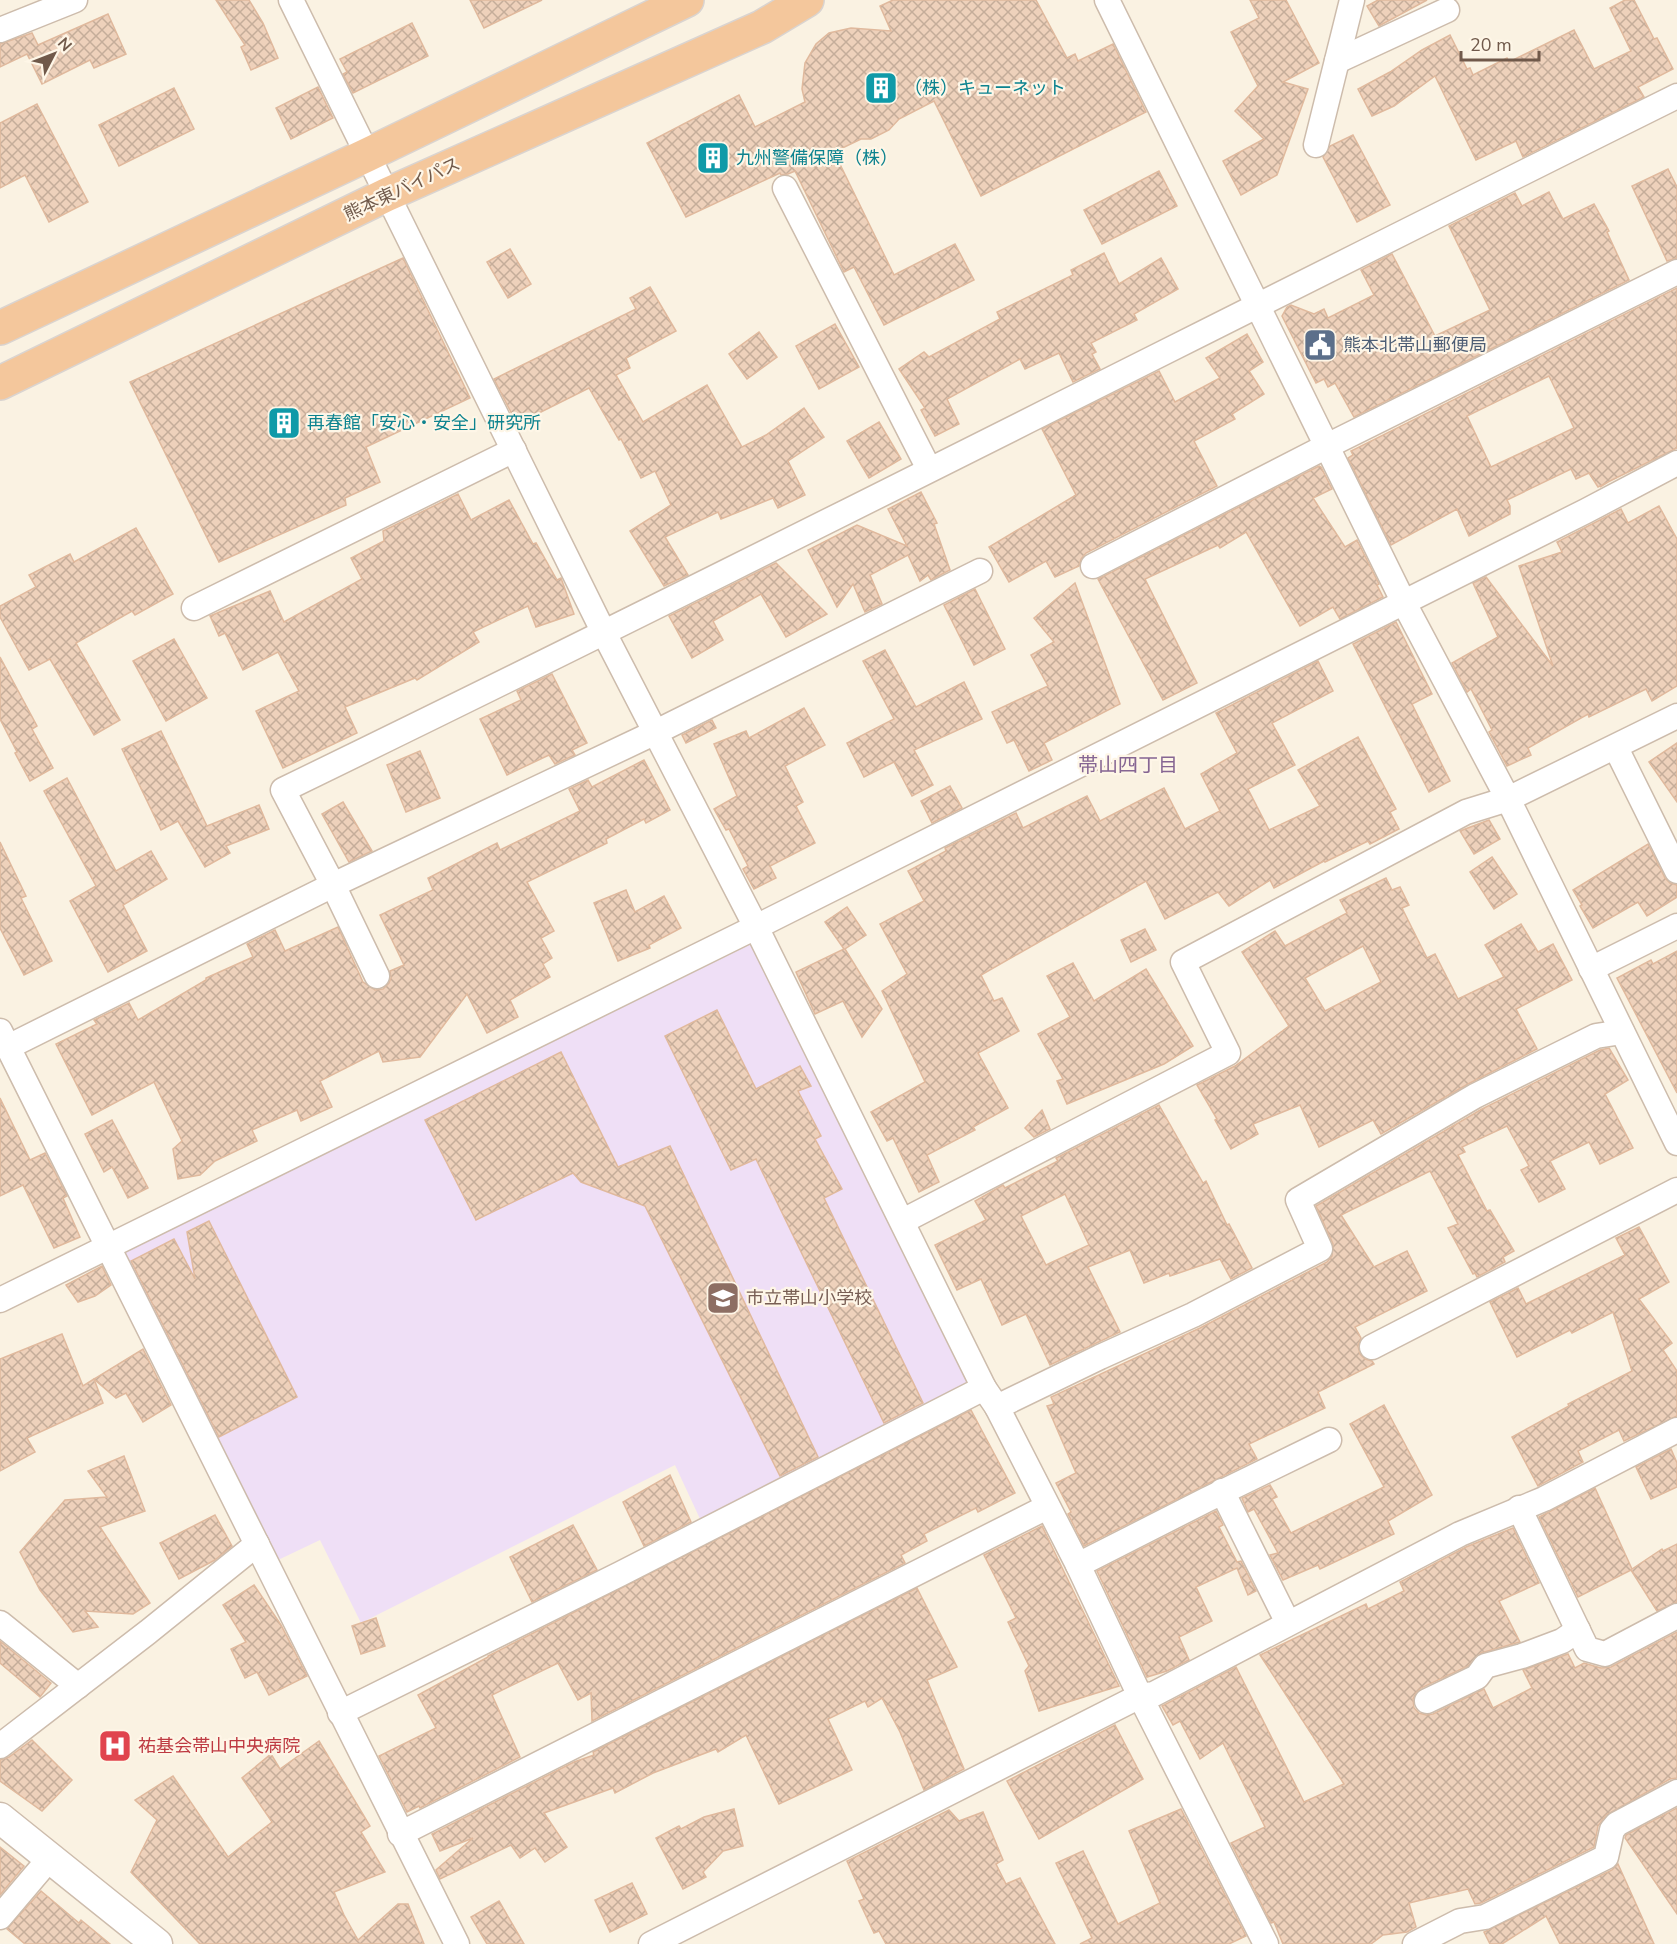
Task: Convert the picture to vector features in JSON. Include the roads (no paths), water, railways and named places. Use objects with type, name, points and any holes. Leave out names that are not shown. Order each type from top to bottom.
[{"type":"highway","points":[[0,328],[367,155],[687,0]]},
{"type":"highway","name":"熊本東バイパス","points":[[0,383],[386,195],[762,27],[807,0]]},
{"type":"street","points":[[0,30],[75,0]]},
{"type":"street","points":[[291,0],[604,633],[756,927],[991,1398],[1078,1565],[1140,1696],[1266,1944]]},
{"type":"street","points":[[1107,0],[1404,603],[1508,799],[1677,1143]]},
{"type":"street","points":[[1316,145],[1352,0]]},
{"type":"street","points":[[1337,62],[1447,10]]},
{"type":"street","points":[[377,976],[283,790],[604,633],[1677,96]]},
{"type":"street","points":[[785,189],[929,469]]},
{"type":"street","points":[[1093,566],[1677,272]]},
{"type":"street","points":[[194,608],[514,450]]},
{"type":"street","points":[[0,1300],[756,927],[1404,603],[1677,463]]},
{"type":"street","points":[[456,1944],[4,1039],[656,732],[980,571]]},
{"type":"street","points":[[903,1221],[1228,1053],[1183,962],[1466,812],[1508,799],[1677,716]]},
{"type":"street","points":[[1616,747],[1677,871]]},
{"type":"street","points":[[1591,969],[1677,926]]},
{"type":"street","points":[[340,1713],[620,1574],[991,1398],[1192,1315],[1320,1249],[1298,1200],[1475,1096],[1596,1036],[1622,1032]]},
{"type":"street","points":[[1372,1347],[1677,1190]]},
{"type":"street","points":[[651,1944],[1140,1696],[1154,1694],[1460,1534],[1544,1499],[1677,1430]]},
{"type":"street","points":[[1078,1565],[1222,1491],[1329,1440]]},
{"type":"street","points":[[1222,1491],[1288,1623]]},
{"type":"street","points":[[400,1834],[1047,1507]]},
{"type":"street","points":[[1519,1508],[1587,1648],[1605,1654],[1677,1616]]},
{"type":"street","points":[[0,1746],[257,1544]]},
{"type":"street","points":[[0,1623],[78,1686]]},
{"type":"street","points":[[1427,1701],[1477,1677],[1485,1666],[1562,1641],[1578,1630]]},
{"type":"street","points":[[1415,1944],[1460,1921],[1485,1917],[1606,1857],[1612,1830],[1617,1824],[1677,1792]]},
{"type":"street","points":[[0,1818],[152,1942]]},
{"type":"street","points":[[0,1917],[50,1858]]},
{"type":"place","name":"（株）キューネット","points":[[881,88]]},
{"type":"place","name":"九州警備保障（株）","points":[[713,158]]},
{"type":"place","name":"熊本北帯山郵便局","points":[[1320,345]]},
{"type":"place","name":"再春館「安心・安全」研究所","points":[[284,423]]},
{"type":"place","name":"市立帯山小学校","points":[[723,1298]]},
{"type":"place","name":"祐基会帯山中央病院","points":[[115,1746]]},
{"type":"district","name":"帯山四丁目","points":[[1128,765]]}]
